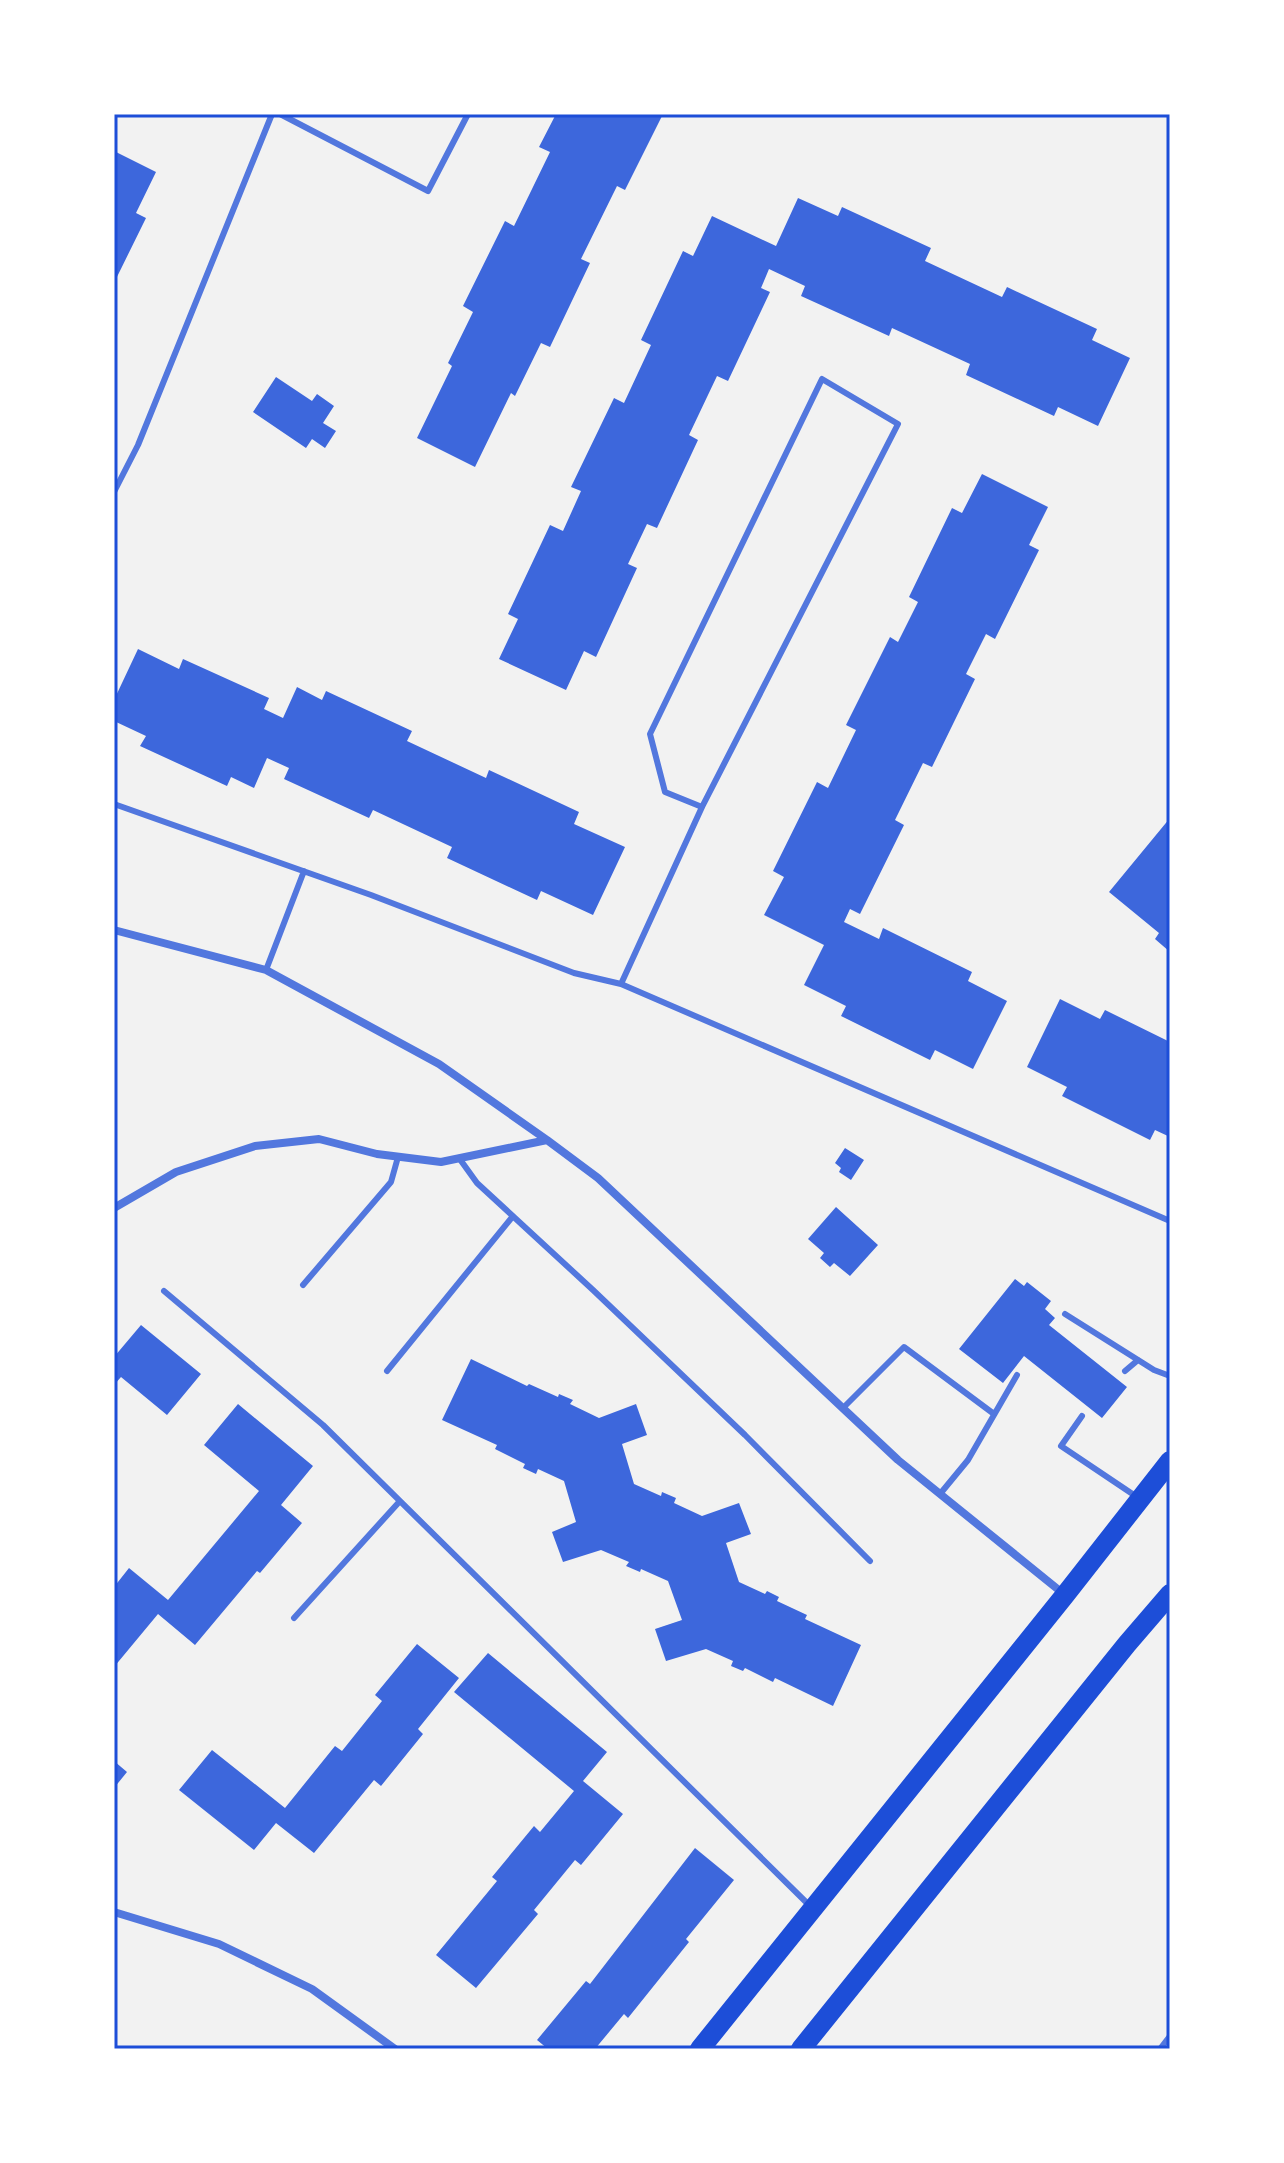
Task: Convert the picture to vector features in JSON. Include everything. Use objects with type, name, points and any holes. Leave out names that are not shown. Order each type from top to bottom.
[{"type":"main road","points":[[700,2049],[1170,1461]]},
{"type":"main road","points":[[801,2049],[1170,1594]]},
{"type":"street","points":[[114,930],[266,970],[439,1064],[598,1178],[898,1460],[1065,1595]]},
{"type":"street","points":[[114,1208],[176,1172],[255,1146],[319,1139],[377,1154],[441,1162],[547,1140]]},
{"type":"street","points":[[114,1912],[219,1944],[312,1989],[395,2049]]},
{"type":"lane","points":[[114,492],[138,445],[272,114]]},
{"type":"lane","points":[[280,114],[428,191],[468,114]]},
{"type":"lane","points":[[621,984],[702,807],[898,424],[822,379],[650,734],[665,792],[702,807]]},
{"type":"lane","points":[[114,804],[304,871],[574,973],[621,984],[1170,1221]]},
{"type":"lane","points":[[266,970],[304,871]]},
{"type":"lane","points":[[303,1285],[391,1182],[398,1157]]},
{"type":"lane","points":[[459,1158],[477,1183],[745,1435],[870,1561]]},
{"type":"lane","points":[[387,1371],[513,1216]]},
{"type":"lane","points":[[164,1291],[323,1425],[814,1909]]},
{"type":"lane","points":[[1065,1314],[1154,1370],[1170,1376]]},
{"type":"lane","points":[[843,1408],[904,1347],[994,1414]]},
{"type":"lane","points":[[1125,1371],[1138,1360]]},
{"type":"lane","points":[[940,1494],[968,1460],[1017,1375]]},
{"type":"lane","points":[[1082,1416],[1061,1446],[1141,1499]]},
{"type":"lane","points":[[294,1618],[400,1501]]},
{"type":"lane","points":[[1160,2049],[1170,2036]]},
{"type":"building","points":[[556,114],[663,114],[625,190],[617,186],[581,259],[590,263],[550,347],[541,343],[515,396],[511,393],[475,467],[417,438],[452,366],[448,363],[473,312],[463,306],[505,221],[514,226],[550,152],[539,147]]},
{"type":"building","points":[[114,151],[156,172],[136,213],[146,218],[114,283]]},
{"type":"building","points":[[798,198],[838,216],[842,207],[931,248],[925,261],[1002,297],[1007,287],[1097,329],[1092,340],[1130,358],[1098,426],[1058,407],[1054,416],[966,375],[970,364],[892,328],[889,336],[801,296],[805,286],[769,269],[761,288],[770,292],[728,381],[717,376],[689,435],[698,440],[657,528],[647,524],[628,564],[637,568],[596,657],[584,651],[566,690],[499,659],[518,619],[508,614],[550,525],[563,531],[581,491],[571,487],[614,398],[624,403],[651,345],[641,340],[683,251],[693,256],[712,216],[776,246]]},
{"type":"building","points":[[276,377],[312,401],[317,394],[334,406],[323,423],[336,431],[325,448],[312,439],[306,448],[253,412]]},
{"type":"building","points":[[982,474],[1048,507],[1029,545],[1039,550],[995,639],[986,634],[966,674],[975,679],[932,767],[923,763],[895,820],[904,825],[860,914],[850,909],[844,922],[879,939],[883,928],[972,972],[968,981],[1007,1001],[973,1069],[935,1050],[930,1060],[841,1016],[846,1006],[804,985],[824,945],[764,915],[784,877],[773,871],[817,782],[828,788],[856,730],[846,725],[890,637],[898,642],[918,602],[909,597],[952,508],[962,513]]},
{"type":"building","points":[[138,649],[179,669],[183,659],[269,698],[264,709],[283,718],[297,687],[322,700],[326,691],[412,731],[407,741],[486,778],[489,770],[579,812],[574,824],[625,847],[593,915],[541,891],[537,900],[447,858],[452,847],[373,810],[369,818],[284,779],[289,768],[267,758],[254,788],[231,777],[227,786],[140,746],[146,736],[114,721],[114,700]]},
{"type":"building","points":[[1170,818],[1170,952],[1155,939],[1159,933],[1109,892]]},
{"type":"building","points":[[1060,999],[1100,1019],[1105,1010],[1170,1042],[1170,1137],[1155,1130],[1150,1140],[1062,1096],[1067,1087],[1027,1067]]},
{"type":"building","points":[[845,1148],[864,1160],[851,1180],[839,1172],[841,1168],[835,1163]]},
{"type":"building","points":[[836,1207],[878,1245],[850,1276],[834,1263],[830,1267],[820,1258],[824,1253],[808,1239]]},
{"type":"building","points":[[1015,1279],[1024,1286],[1027,1282],[1051,1301],[1045,1309],[1055,1318],[1049,1325],[1127,1387],[1102,1418],[1024,1356],[1003,1383],[959,1349]]},
{"type":"building","points":[[141,1325],[201,1374],[167,1415],[121,1377],[114,1385],[114,1357]]},
{"type":"building","points":[[471,1359],[527,1386],[529,1384],[573,1400],[570,1404],[599,1418],[636,1404],[647,1435],[622,1444],[634,1484],[661,1496],[662,1492],[676,1498],[674,1503],[702,1516],[739,1503],[751,1534],[726,1543],[739,1582],[779,1597],[777,1601],[807,1615],[805,1619],[861,1645],[833,1706],[775,1678],[773,1682],[745,1668],[743,1671],[731,1666],[733,1661],[706,1649],[666,1661],[655,1629],[682,1620],[668,1581],[626,1566],[629,1562],[601,1550],[563,1562],[552,1532],[576,1522],[564,1481],[538,1469],[536,1474],[523,1468],[525,1464],[495,1449],[497,1445],[442,1420]]},
{"type":"building","points":[[238,1404],[313,1466],[281,1505],[302,1523],[195,1645],[158,1614],[114,1667],[114,1587],[129,1568],[168,1600],[259,1491],[204,1445]]},
{"type":"building","points":[[417,1644],[459,1678],[418,1729],[423,1734],[381,1786],[374,1780],[314,1853],[276,1823],[254,1850],[179,1790],[212,1750],[285,1808],[335,1746],[342,1751],[382,1701],[375,1695]]},
{"type":"building","points":[[488,1653],[607,1752],[583,1781],[623,1814],[581,1865],[575,1860],[534,1910],[538,1914],[476,1988],[436,1955],[497,1881],[492,1877],[534,1826],[540,1832],[574,1791],[454,1692]]},
{"type":"building","points":[[114,1761],[127,1772],[114,1788]]},
{"type":"building","points":[[695,1848],[734,1880],[686,1939],[689,1942],[628,2018],[624,2014],[595,2049],[548,2049],[537,2040],[586,1981],[590,1984]]}]
